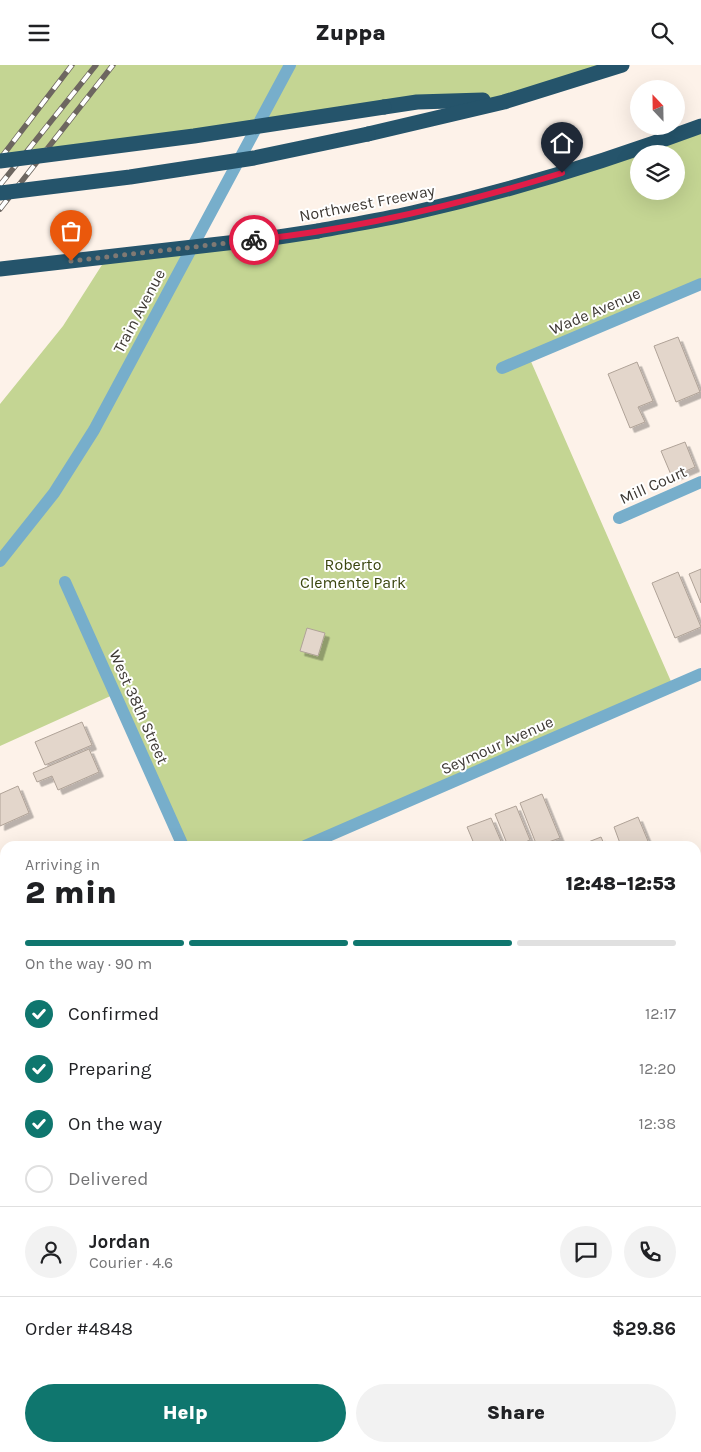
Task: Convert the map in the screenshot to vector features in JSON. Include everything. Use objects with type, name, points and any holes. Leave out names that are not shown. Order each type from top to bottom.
[{"type":"highway","points":[[0,193],[130,177],[254,158],[368,134],[512,99],[622,65]]},
{"type":"highway","points":[[0,161],[194,136],[417,102],[512,99]]},
{"type":"highway","name":"Northwest Freeway","points":[[0,269],[272,238],[411,214],[508,189],[635,150],[701,126]]},
{"type":"street","name":"Train Avenue","points":[[0,561],[54,493],[94,430],[290,65]]},
{"type":"street","name":"Wade Avenue","points":[[502,368],[701,284]]},
{"type":"street","name":"Mill Court","points":[[618,518],[701,482]]},
{"type":"street","name":"West 38th Street","points":[[65,582],[181,841]]},
{"type":"street","name":"Seymour Avenue","points":[[317,841],[701,674]]},
{"type":"green space","points":[[0,65],[622,65],[504,102],[417,102],[0,161]]},
{"type":"green space","name":"Roberto Clemente Park","points":[[701,126],[701,284],[529,357],[673,686],[316,841],[181,841],[115,694],[0,746],[0,404],[63,326],[107,257],[370,221],[630,146],[630,200],[685,200],[685,145],[635,145],[670,135],[685,135],[685,131]]},
{"type":"building","points":[[678,337],[700,392],[676,402],[654,346]]},
{"type":"building","points":[[637,362],[653,401],[638,407],[645,422],[630,428],[608,374]]},
{"type":"building","points":[[685,442],[695,467],[672,477],[661,451]]},
{"type":"building","points":[[701,569],[701,603],[689,574]]},
{"type":"building","points":[[678,572],[701,627],[675,638],[652,583]]},
{"type":"building","points":[[307,628],[325,633],[318,656],[300,651]]},
{"type":"building","points":[[82,722],[92,745],[45,765],[35,742]]},
{"type":"building","points":[[89,749],[99,772],[58,790],[52,776],[37,782],[33,773]]},
{"type":"building","points":[[18,786],[29,813],[0,826],[0,794]]},
{"type":"building","points":[[542,794],[560,838],[551,841],[535,841],[520,803]]},
{"type":"building","points":[[516,806],[530,840],[506,841],[495,814]]},
{"type":"building","points":[[638,817],[648,841],[619,841],[614,827]]},
{"type":"building","points":[[491,818],[501,841],[473,841],[467,827]]},
{"type":"building","points":[[601,837],[603,841],[591,841]]},
{"type":"railway","points":[[0,159],[72,65]]},
{"type":"railway","points":[[0,185],[96,65]]},
{"type":"railway","points":[[0,209],[113,65]]},
{"type":"way so far","points":[[71,261],[254,240]]},
{"type":"route","points":[[254,240],[318,231],[411,214],[562,173]]}]
